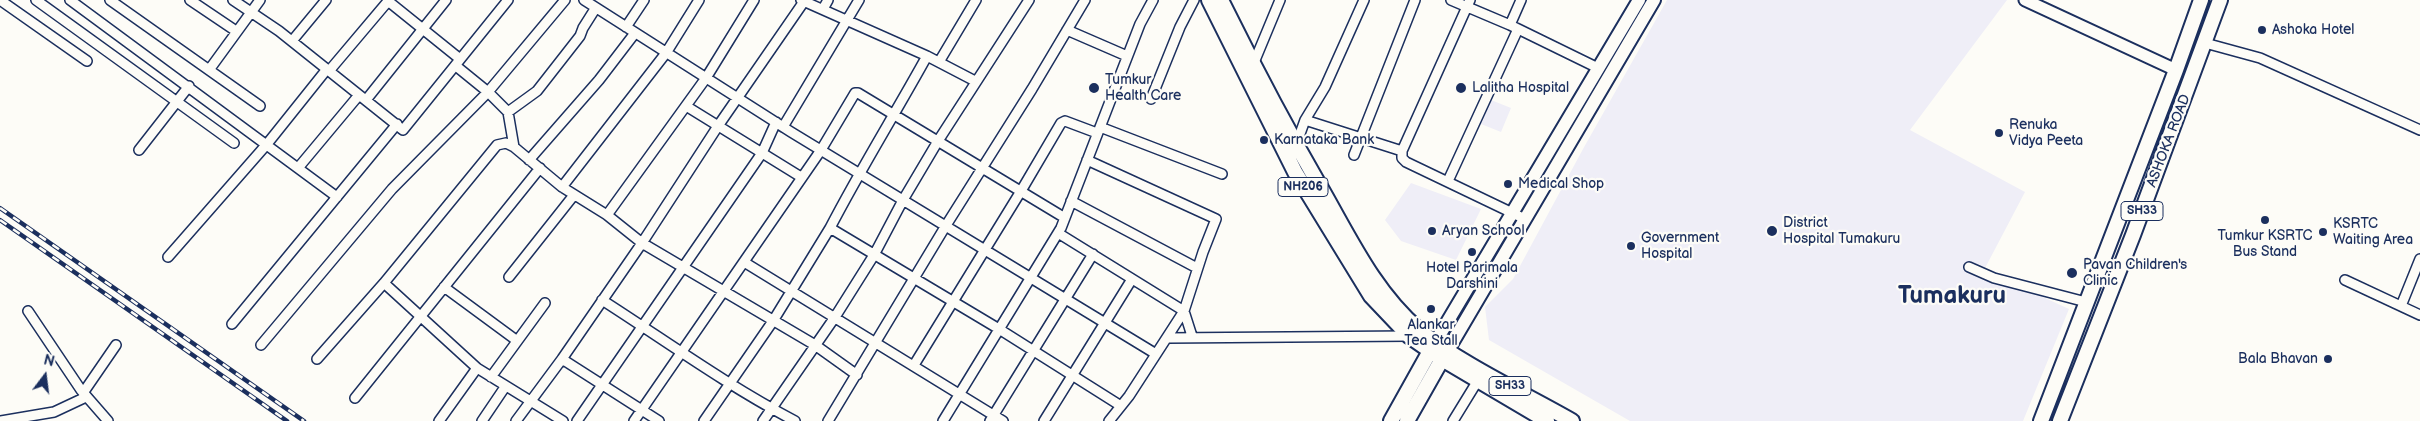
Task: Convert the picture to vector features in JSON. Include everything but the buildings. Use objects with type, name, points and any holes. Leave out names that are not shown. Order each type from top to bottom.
[{"type":"main road","name":"NH206","points":[[1209,0],[1238,47],[1253,65],[1360,258],[1398,310],[1433,346]]},
{"type":"main road","name":"NH206","points":[[1221,0],[1238,47],[1295,172],[1340,248],[1371,296],[1409,336],[1433,346]]},
{"type":"main road","points":[[1391,421],[1433,346],[1639,0]]},
{"type":"main road","points":[[1407,421],[1654,0]]},
{"type":"main road","name":"ASHOKA ROAD","points":[[2041,421],[2201,0]]},
{"type":"main road","name":"ASHOKA ROAD","points":[[2060,421],[2220,0]]},
{"type":"main road","name":"SH33","points":[[1433,346],[1548,421]]},
{"type":"main road","name":"SH33","points":[[1481,376],[1572,421]]},
{"type":"street","points":[[0,0],[87,61]]},
{"type":"street","points":[[36,0],[234,143]]},
{"type":"street","points":[[70,0],[337,197]]},
{"type":"street","points":[[110,0],[260,106]]},
{"type":"street","points":[[190,0],[236,31]]},
{"type":"street","points":[[233,0],[292,41],[403,130],[508,0]]},
{"type":"street","points":[[209,70],[260,0]]},
{"type":"street","points":[[292,41],[326,0]]},
{"type":"street","points":[[298,168],[363,98],[446,0]]},
{"type":"street","points":[[261,345],[392,189],[488,92],[565,0]]},
{"type":"street","points":[[626,27],[644,0]]},
{"type":"street","points":[[562,187],[666,53],[699,0]]},
{"type":"street","points":[[607,216],[706,78],[754,0]]},
{"type":"street","points":[[516,421],[562,359],[642,243],[803,0],[927,56],[975,80]]},
{"type":"street","points":[[823,9],[828,0]]},
{"type":"street","points":[[577,421],[641,325],[762,153],[859,0]]},
{"type":"street","points":[[939,62],[976,0]]},
{"type":"street","points":[[763,421],[835,317],[874,255],[903,200],[975,80],[1028,0]]},
{"type":"street","points":[[828,421],[1085,0]]},
{"type":"street","points":[[942,421],[1058,233],[1140,24],[1153,0]]},
{"type":"street","points":[[1150,99],[1180,27],[1194,0]]},
{"type":"street","points":[[1253,65],[1280,0]]},
{"type":"street","points":[[1296,145],[1306,120],[1325,87],[1364,0]]},
{"type":"street","points":[[1354,155],[1415,0]]},
{"type":"street","points":[[1451,0],[1469,3],[1598,68]]},
{"type":"street","points":[[1448,181],[1514,27],[1521,0]]},
{"type":"street","points":[[2025,0],[2176,70]]},
{"type":"street","points":[[168,257],[389,1],[423,28],[508,112],[514,147]]},
{"type":"street","points":[[587,1],[596,9],[945,227],[1156,354]]},
{"type":"street","points":[[1469,3],[1402,151],[1402,158],[1406,162],[1525,219]]},
{"type":"street","points":[[508,112],[537,91],[580,36],[582,28],[596,9]]},
{"type":"street","points":[[1067,30],[1127,56]]},
{"type":"street","points":[[529,160],[599,80],[635,33]]},
{"type":"street","points":[[2205,43],[2260,58],[2420,130]]},
{"type":"street","points":[[704,421],[773,321],[830,228],[858,173],[895,115],[927,56]]},
{"type":"street","points":[[140,150],[189,86]]},
{"type":"street","points":[[634,421],[724,292],[800,177],[821,150],[855,93],[858,93],[983,167],[1065,218]]},
{"type":"street","points":[[686,106],[800,177]]},
{"type":"street","points":[[1306,120],[1402,151]]},
{"type":"street","points":[[914,365],[1022,191],[1061,123],[1065,122],[1098,130],[1222,174]]},
{"type":"street","points":[[232,324],[396,124]]},
{"type":"street","points":[[317,359],[384,283],[497,145],[506,143],[514,147],[574,196],[607,216],[642,243],[684,266],[814,345],[857,375]]},
{"type":"street","points":[[1087,160],[1216,219],[1184,311],[1168,338],[1109,421]]},
{"type":"street","points":[[355,398],[540,168]]},
{"type":"street","points":[[509,276],[574,196]]},
{"type":"street","points":[[1071,201],[1198,268]]},
{"type":"street","points":[[830,228],[999,329],[1121,406]]},
{"type":"street","points":[[1058,233],[1184,311],[1192,336]]},
{"type":"street","points":[[992,418],[1032,350],[1093,254]]},
{"type":"street","points":[[2401,306],[2420,259]]},
{"type":"street","points":[[744,262],[914,365],[992,418],[1003,421]]},
{"type":"street","points":[[1969,267],[1994,278],[2086,302]]},
{"type":"street","points":[[1044,421],[1132,279]]},
{"type":"street","points":[[2345,280],[2420,314]]},
{"type":"street","points":[[384,283],[420,318],[477,368],[563,421]]},
{"type":"street","points":[[444,287],[516,340]]},
{"type":"street","points":[[602,300],[730,383],[795,421]]},
{"type":"street","points":[[491,377],[516,340],[545,303]]},
{"type":"street","points":[[28,311],[84,395],[108,421]]},
{"type":"street","points":[[1168,338],[1192,336],[1226,338],[1409,336]]},
{"type":"street","points":[[0,421],[54,412],[68,407],[84,395],[116,345]]},
{"type":"street","points":[[562,359],[659,421]]},
{"type":"street","points":[[439,421],[477,368]]},
{"type":"street","points":[[1452,421],[1481,376]]},
{"type":"street","points":[[482,421],[505,387]]},
{"type":"shaded area","name":"District Hospital Tumakuru","points":[[1667,0],[2007,0],[1910,130],[2025,192],[1984,270],[2069,309],[2023,421],[1630,421],[1489,340],[1485,307],[1513,279],[1583,149]]},
{"type":"shaded area","points":[[1491,100],[1511,108],[1501,132],[1481,124]]},
{"type":"shaded area","name":"Aryan School","points":[[1411,183],[1481,209],[1456,260],[1401,241],[1385,220]]},
{"type":"railway","points":[[0,208],[304,421]]},
{"type":"railway","points":[[0,220],[287,421]]},
{"type":"place","name":"Ashoka Hotel","points":[[2262,30]]},
{"type":"place","name":"Tumkur Health Care","points":[[1094,88]]},
{"type":"place","name":"Lalitha Hospital","points":[[1461,88]]},
{"type":"place","name":"Renuka Vidya Peeta","points":[[1999,133]]},
{"type":"place","name":"Karnataka Bank","points":[[1264,140]]},
{"type":"place","name":"Medical Shop","points":[[1508,184]]},
{"type":"place","name":"Tumkur KSRTC Bus Stand","points":[[2265,220]]},
{"type":"place","name":"Aryan School","points":[[1432,231]]},
{"type":"place","name":"District Hospital Tumakuru","points":[[1772,231]]},
{"type":"place","name":"KSRTC Waiting Area","points":[[2323,232]]},
{"type":"place","name":"Government Hospital","points":[[1631,246]]},
{"type":"place","name":"Hotel Parimala Darshini","points":[[1472,252]]},
{"type":"place","name":"Pavan Children's Clinic","points":[[2072,273]]},
{"type":"place","name":"Alankar Tea Stall","points":[[1431,309]]},
{"type":"place","name":"Bala Bhavan","points":[[2328,359]]},
{"type":"district","name":"Tumakuru","points":[[1952,297]]}]
